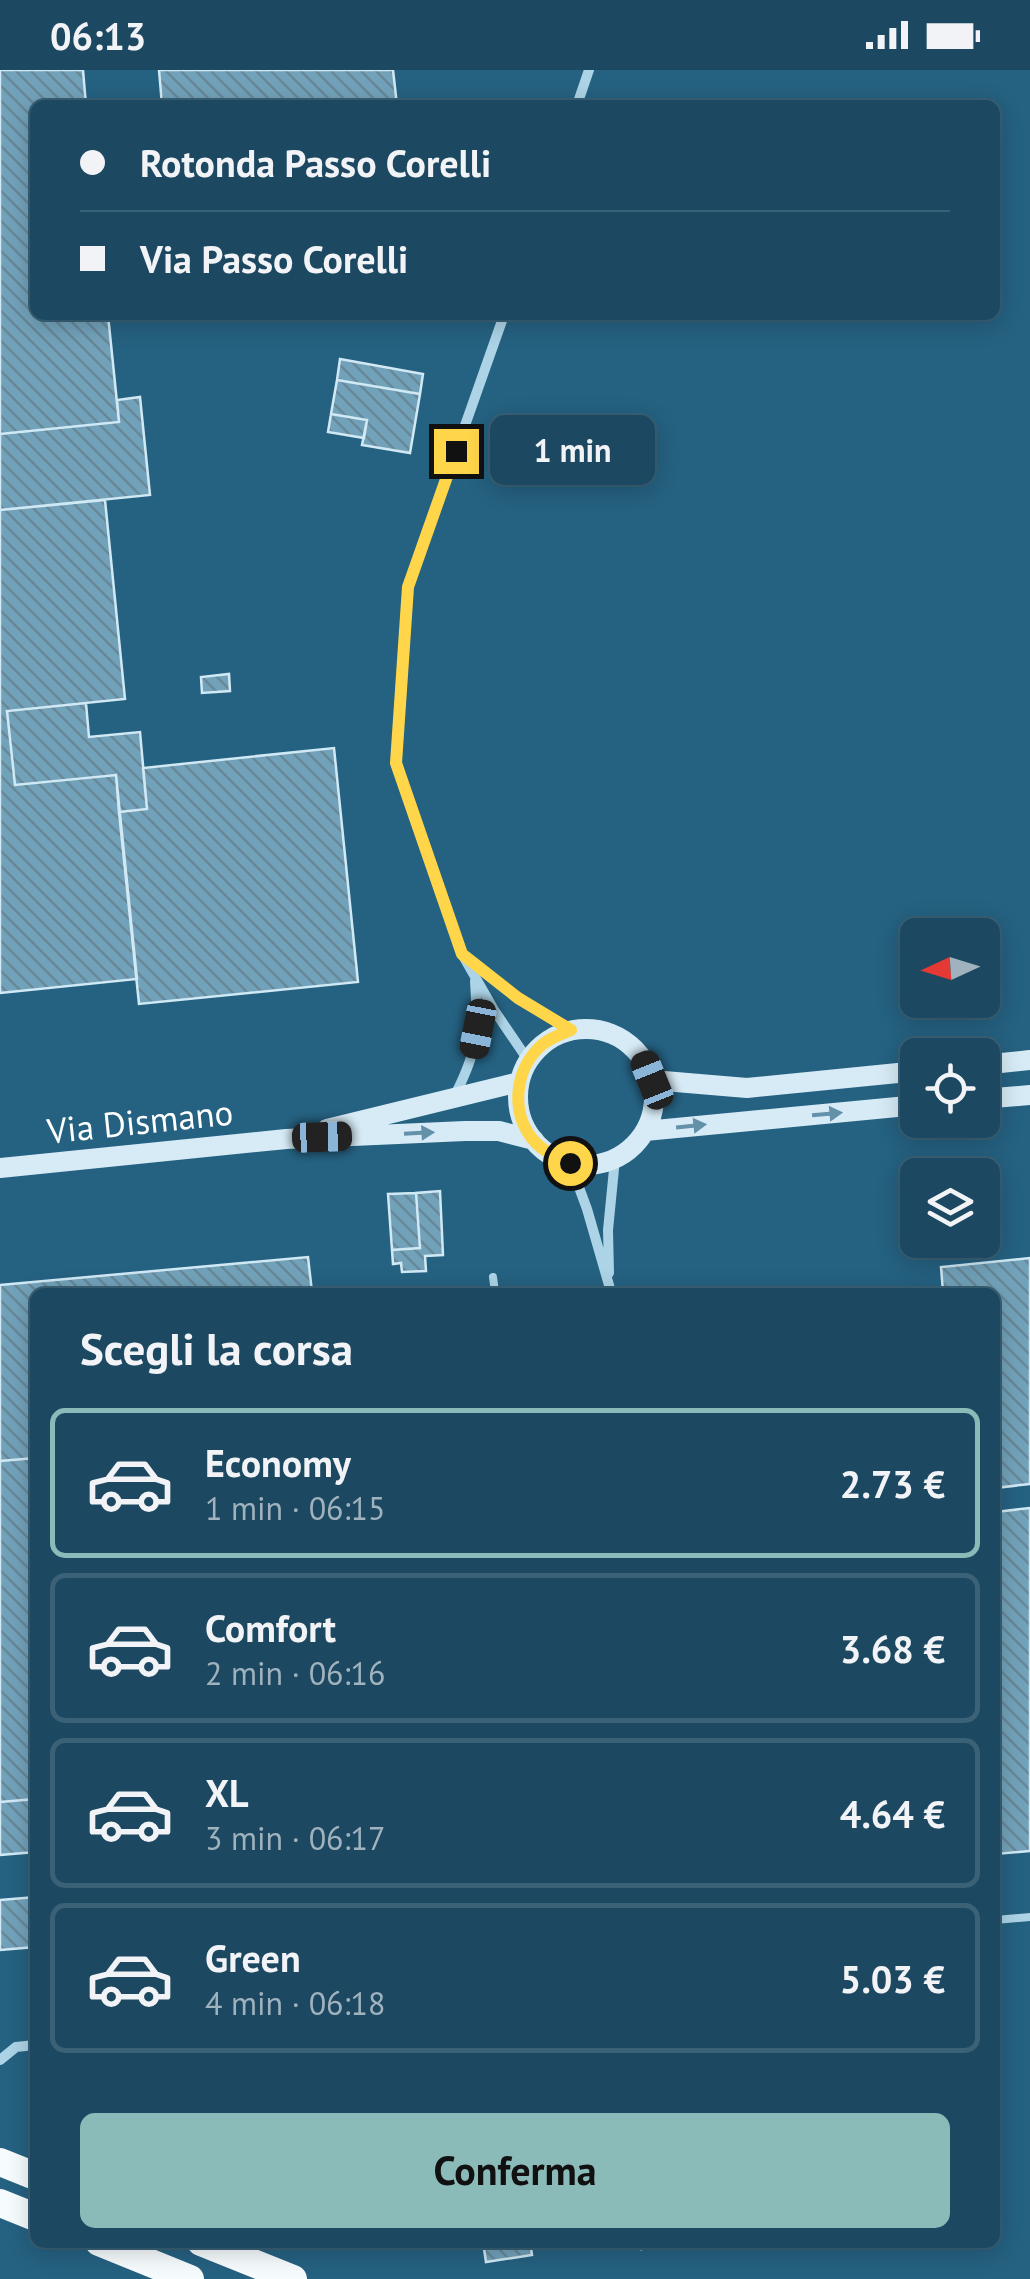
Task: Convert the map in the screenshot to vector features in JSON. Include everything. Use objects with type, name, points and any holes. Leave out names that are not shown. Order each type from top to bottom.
[{"type":"highway","points":[[0,2162],[30,2174]]},
{"type":"highway","points":[[0,2203],[30,2215]]},
{"type":"highway","points":[[114,2248],[190,2279]]},
{"type":"highway","points":[[216,2248],[292,2279]]},
{"type":"main road","points":[[592,1028],[630,1044],[644,1060],[652,1080],[652,1115],[645,1132],[632,1148],[615,1159],[593,1164],[570,1163],[550,1154],[534,1140],[523,1122],[518,1102],[528,1060],[554,1036],[571,1030],[592,1028]]},
{"type":"main road","points":[[1000,1062],[1030,1060]]},
{"type":"main road","points":[[652,1080],[746,1088],[900,1073]]},
{"type":"main road","name":"Via Dismano","points":[[286,1139],[520,1082]]},
{"type":"main road","points":[[1000,1098],[1030,1095]]},
{"type":"main road","points":[[645,1132],[900,1107]]},
{"type":"main road","name":"Via Dismano","points":[[0,1168],[286,1139],[499,1131],[534,1140]]},
{"type":"street","points":[[579,100],[589,70]]},
{"type":"street","points":[[502,320],[408,587],[396,763],[462,954],[528,1060]]},
{"type":"street","points":[[462,954],[518,998],[571,1030]]},
{"type":"street","points":[[454,1096],[472,1061],[478,1029],[474,976]]},
{"type":"street","points":[[610,1288],[608,1230],[615,1159]]},
{"type":"street","points":[[570,1163],[609,1288]]},
{"type":"street","points":[[0,2060],[16,2047],[30,2046]]},
{"type":"lane","points":[[492,1276],[494,1288]]},
{"type":"lane","points":[[1000,1919],[1030,1916]]},
{"type":"building","points":[[0,70],[83,70],[86,100],[30,100],[30,320],[109,320],[119,422],[0,434]]},
{"type":"building","points":[[159,70],[393,70],[396,100],[162,100]]},
{"type":"building","points":[[340,359],[423,374],[420,394],[337,380]]},
{"type":"building","points":[[337,380],[420,394],[410,453],[362,445],[367,420],[331,414]]},
{"type":"building","points":[[140,397],[150,495],[0,510],[0,434],[119,422],[117,400]]},
{"type":"building","points":[[331,414],[367,420],[364,438],[328,432]]},
{"type":"building","points":[[105,500],[125,699],[7,711],[15,785],[116,775],[137,979],[0,993],[0,510]]},
{"type":"building","points":[[229,674],[230,691],[202,693],[201,677]]},
{"type":"building","points":[[86,703],[89,737],[140,732],[147,809],[119,812],[116,775],[15,785],[7,711]]},
{"type":"building","points":[[334,748],[358,982],[139,1004],[119,812],[147,809],[143,768]]},
{"type":"building","points":[[440,1191],[443,1255],[425,1256],[426,1271],[402,1272],[401,1263],[393,1264],[392,1250],[420,1248],[416,1193]]},
{"type":"building","points":[[416,1193],[420,1248],[392,1250],[388,1194]]},
{"type":"building","points":[[308,1257],[312,1288],[30,1288],[30,1458],[0,1461],[0,1285]]},
{"type":"building","points":[[1030,1258],[1030,1484],[1000,1487],[1000,1288],[943,1288],[941,1267]]},
{"type":"building","points":[[30,1458],[30,1799],[0,1802],[0,1461]]},
{"type":"building","points":[[1030,1508],[1030,1851],[1000,1854],[1000,1511]]},
{"type":"building","points":[[30,1799],[30,1852],[0,1855],[0,1802]]},
{"type":"building","points":[[30,1897],[30,1947],[0,1950],[0,1900]]},
{"type":"building","points":[[484,2248],[531,2248],[532,2255],[486,2262]]},
{"type":"route","points":[[456,451],[408,587],[396,763],[462,954],[518,998],[571,1030],[554,1036],[528,1060],[518,1102],[523,1122],[534,1140],[550,1154],[570,1163]]}]
